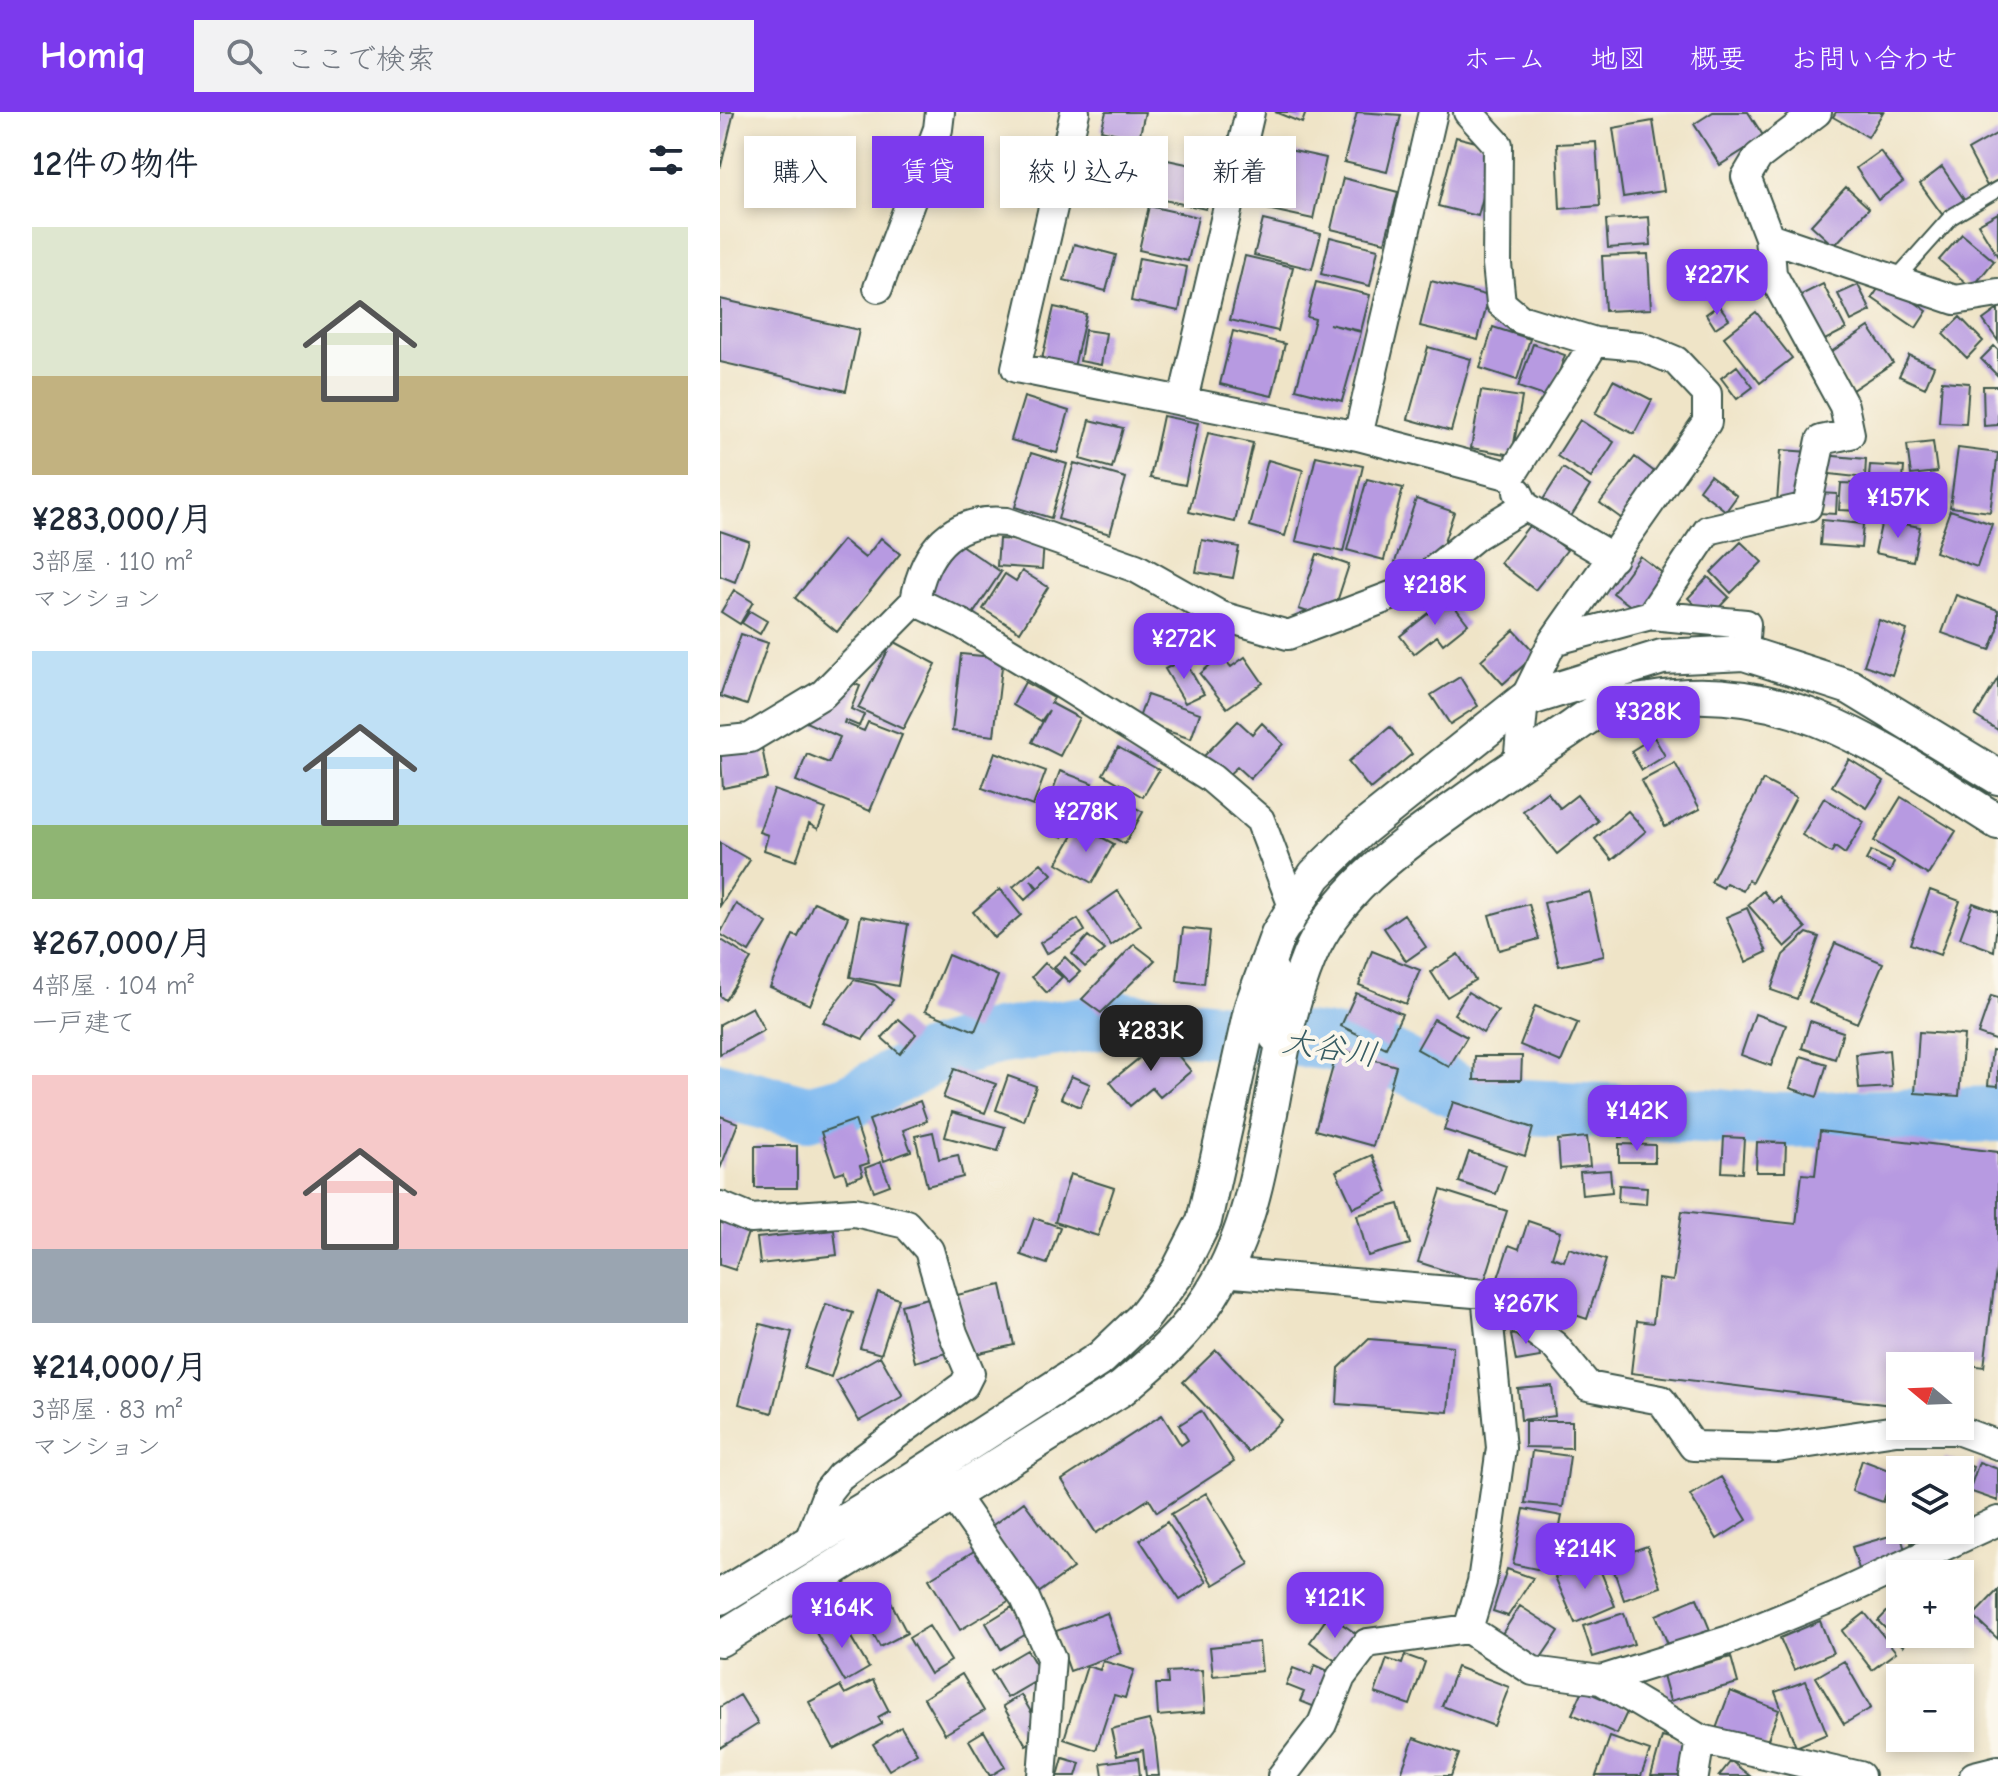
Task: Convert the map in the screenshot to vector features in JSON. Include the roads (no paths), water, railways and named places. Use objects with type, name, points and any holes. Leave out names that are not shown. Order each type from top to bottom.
[{"type":"street","points":[[878,288],[938,129],[940,112]]},
{"type":"street","points":[[1075,112],[1016,368],[1358,436],[1511,476]]},
{"type":"street","points":[[1183,400],[1250,112]]},
{"type":"street","points":[[1358,436],[1433,112]]},
{"type":"street","points":[[1468,112],[1498,145],[1497,264],[1501,303],[1520,319],[1595,342],[1640,346],[1676,361],[1707,394],[1707,422],[1553,641],[1524,700],[1518,763]]},
{"type":"street","points":[[1651,615],[1708,530],[1807,507],[1821,440],[1850,434],[1844,406],[1772,274],[1769,237],[1746,177],[1758,157],[1817,112]]},
{"type":"street","points":[[1769,237],[1955,300],[1998,293]]},
{"type":"street","points":[[1511,476],[1595,342]]},
{"type":"street","points":[[1511,476],[1525,506],[1613,558]]},
{"type":"street","points":[[720,741],[750,738],[823,694],[915,601],[919,577],[950,531],[984,520],[1006,522],[1136,568],[1221,616],[1288,635],[1412,588],[1477,535],[1525,506]]},
{"type":"street","points":[[915,601],[1049,676],[1211,778],[1260,820],[1294,909],[1268,997],[1274,1038]]},
{"type":"street","points":[[1553,641],[1651,615],[1746,624],[1744,653]]},
{"type":"street","points":[[720,1597],[1101,1358],[1142,1319],[1178,1272],[1204,1221],[1252,1006],[1278,934],[1315,875],[1361,830],[1524,700],[1662,657],[1744,653],[1850,687],[1998,777]]},
{"type":"street","points":[[720,1639],[1121,1389],[1174,1344],[1211,1295],[1242,1232],[1261,1159],[1285,1032],[1310,955],[1346,898],[1388,856],[1518,763],[1603,708],[1671,696],[1732,695],[1795,709],[1864,738],[1998,822]]},
{"type":"street","points":[[720,1206],[751,1219],[855,1212],[906,1224],[929,1250],[953,1333],[970,1373],[964,1385],[840,1476],[828,1491],[808,1543]]},
{"type":"street","points":[[1222,1272],[1486,1294],[1555,1346],[1588,1386],[1661,1400],[1693,1446],[1777,1448],[1896,1430],[1957,1430],[1998,1445]]},
{"type":"street","points":[[1468,1629],[1482,1582],[1501,1448],[1486,1294]]},
{"type":"street","points":[[953,1495],[1025,1598],[1051,1658],[1042,1776]]},
{"type":"street","points":[[1601,1680],[1729,1640],[1836,1596],[1998,1521]]},
{"type":"street","points":[[1282,1776],[1322,1724],[1341,1677],[1367,1643],[1468,1629],[1533,1671],[1601,1680],[1700,1739],[1860,1776]]},
{"type":"street","points":[[1694,1776],[1700,1739]]},
{"type":"street","points":[[1974,1776],[1998,1770]]},
{"type":"lane","points":[[1895,280],[1951,217],[1998,189]]},
{"type":"waterway","name":"大谷川","points":[[720,1090],[807,1113],[847,1103],[931,1057],[996,1037],[1119,1019],[1323,1042],[1378,1052],[1486,1105],[1781,1120],[1998,1114]]}]
